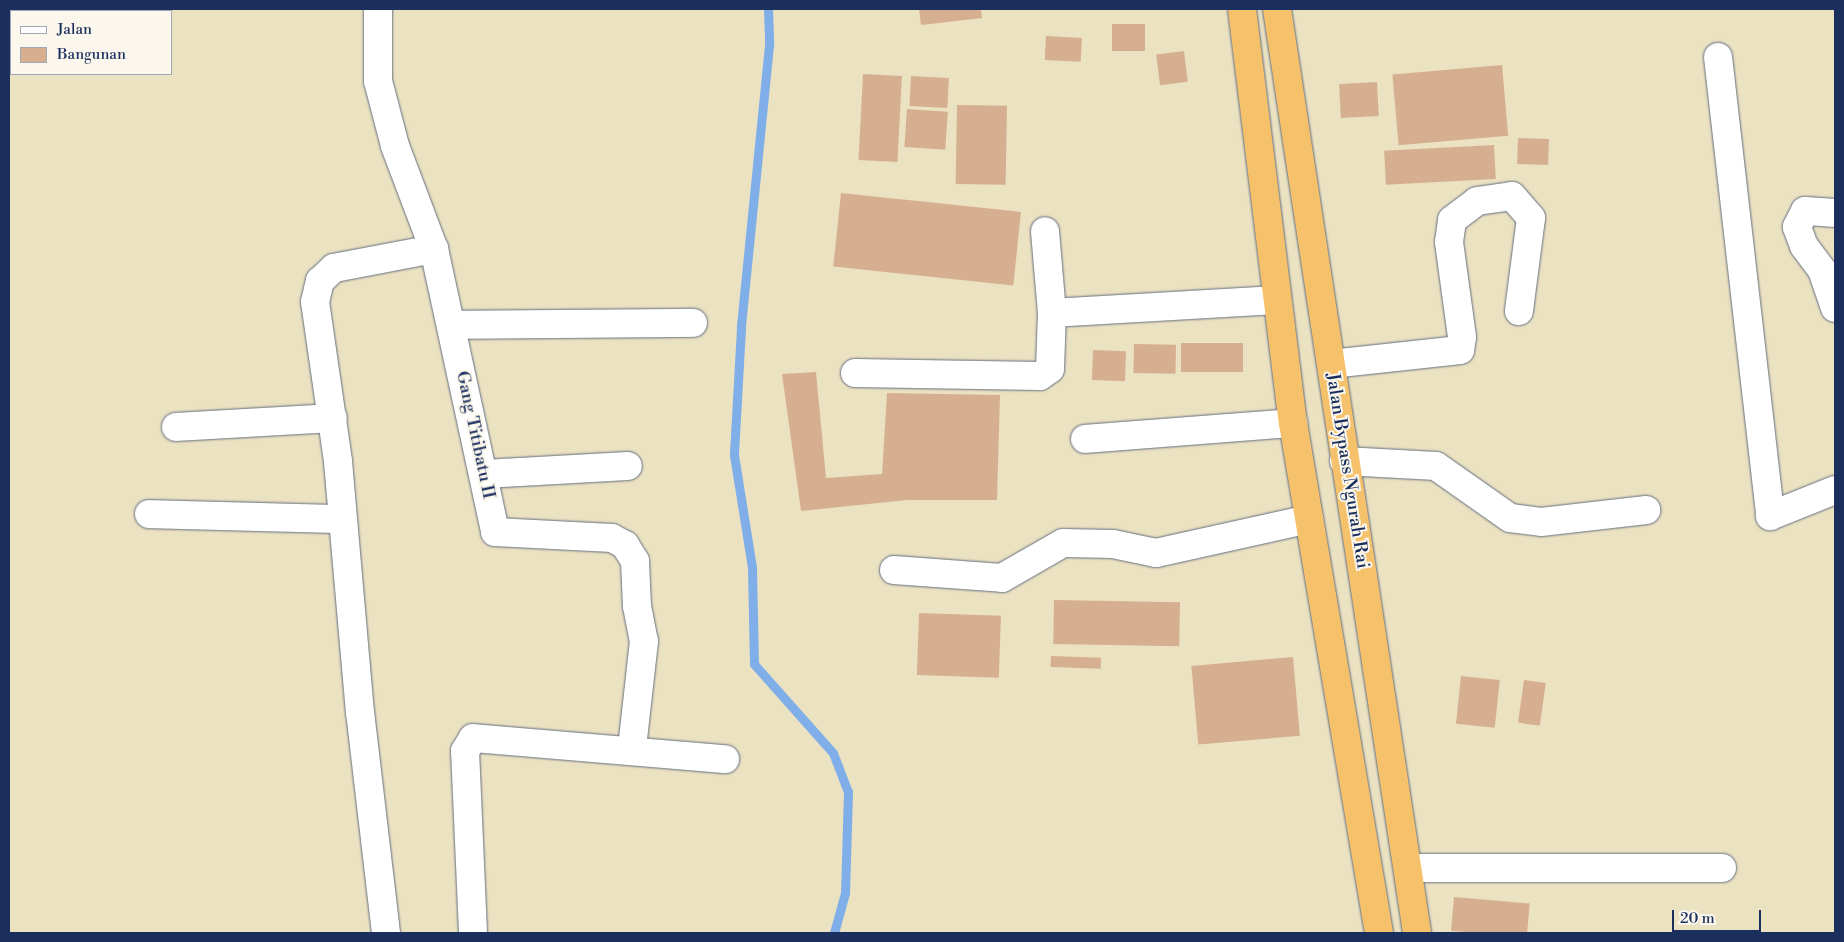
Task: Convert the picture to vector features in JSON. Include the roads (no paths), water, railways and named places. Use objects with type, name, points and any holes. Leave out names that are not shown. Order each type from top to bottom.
[{"type":"highway","points":[[1242,9],[1276,300],[1293,423],[1379,933]]},
{"type":"highway","name":"Jalan Bypass Ngurah Rai","points":[[1277,9],[1417,933]]},
{"type":"street","name":"Gang Titibatu II","points":[[378,9],[378,81],[395,146],[434,249],[496,532],[612,538],[625,545],[635,561],[637,606],[644,641],[632,748]]},
{"type":"street","points":[[1718,57],[1770,516],[1835,490]]},
{"type":"street","points":[[1330,364],[1460,350],[1462,337],[1449,242],[1452,220],[1477,202],[1512,196],[1531,218],[1519,311]]},
{"type":"street","points":[[1835,214],[1805,211],[1797,227],[1804,246],[1822,270],[1835,308]]},
{"type":"street","points":[[855,373],[1040,376],[1053,361],[1052,313],[1045,231]]},
{"type":"street","points":[[386,933],[341,519],[333,418],[315,302],[320,281],[334,268],[434,249]]},
{"type":"street","points":[[1052,313],[1276,300]]},
{"type":"street","points":[[451,325],[693,323]]},
{"type":"street","points":[[176,427],[333,418]]},
{"type":"street","points":[[1085,440],[1293,423]]},
{"type":"street","points":[[1344,461],[1436,466],[1510,518],[1541,522],[1646,510]]},
{"type":"street","points":[[484,474],[628,466]]},
{"type":"street","points":[[149,514],[341,519]]},
{"type":"street","points":[[894,570],[1002,578],[1063,543],[1113,544],[1156,553],[1309,520]]},
{"type":"street","points":[[473,933],[465,751],[473,738],[632,748],[725,759]]},
{"type":"street","points":[[1408,868],[1722,868]]},
{"type":"waterway","points":[[768,9],[769,45],[741,328],[734,455],[752,568],[754,664],[833,753],[848,792],[845,893],[834,933]]}]
